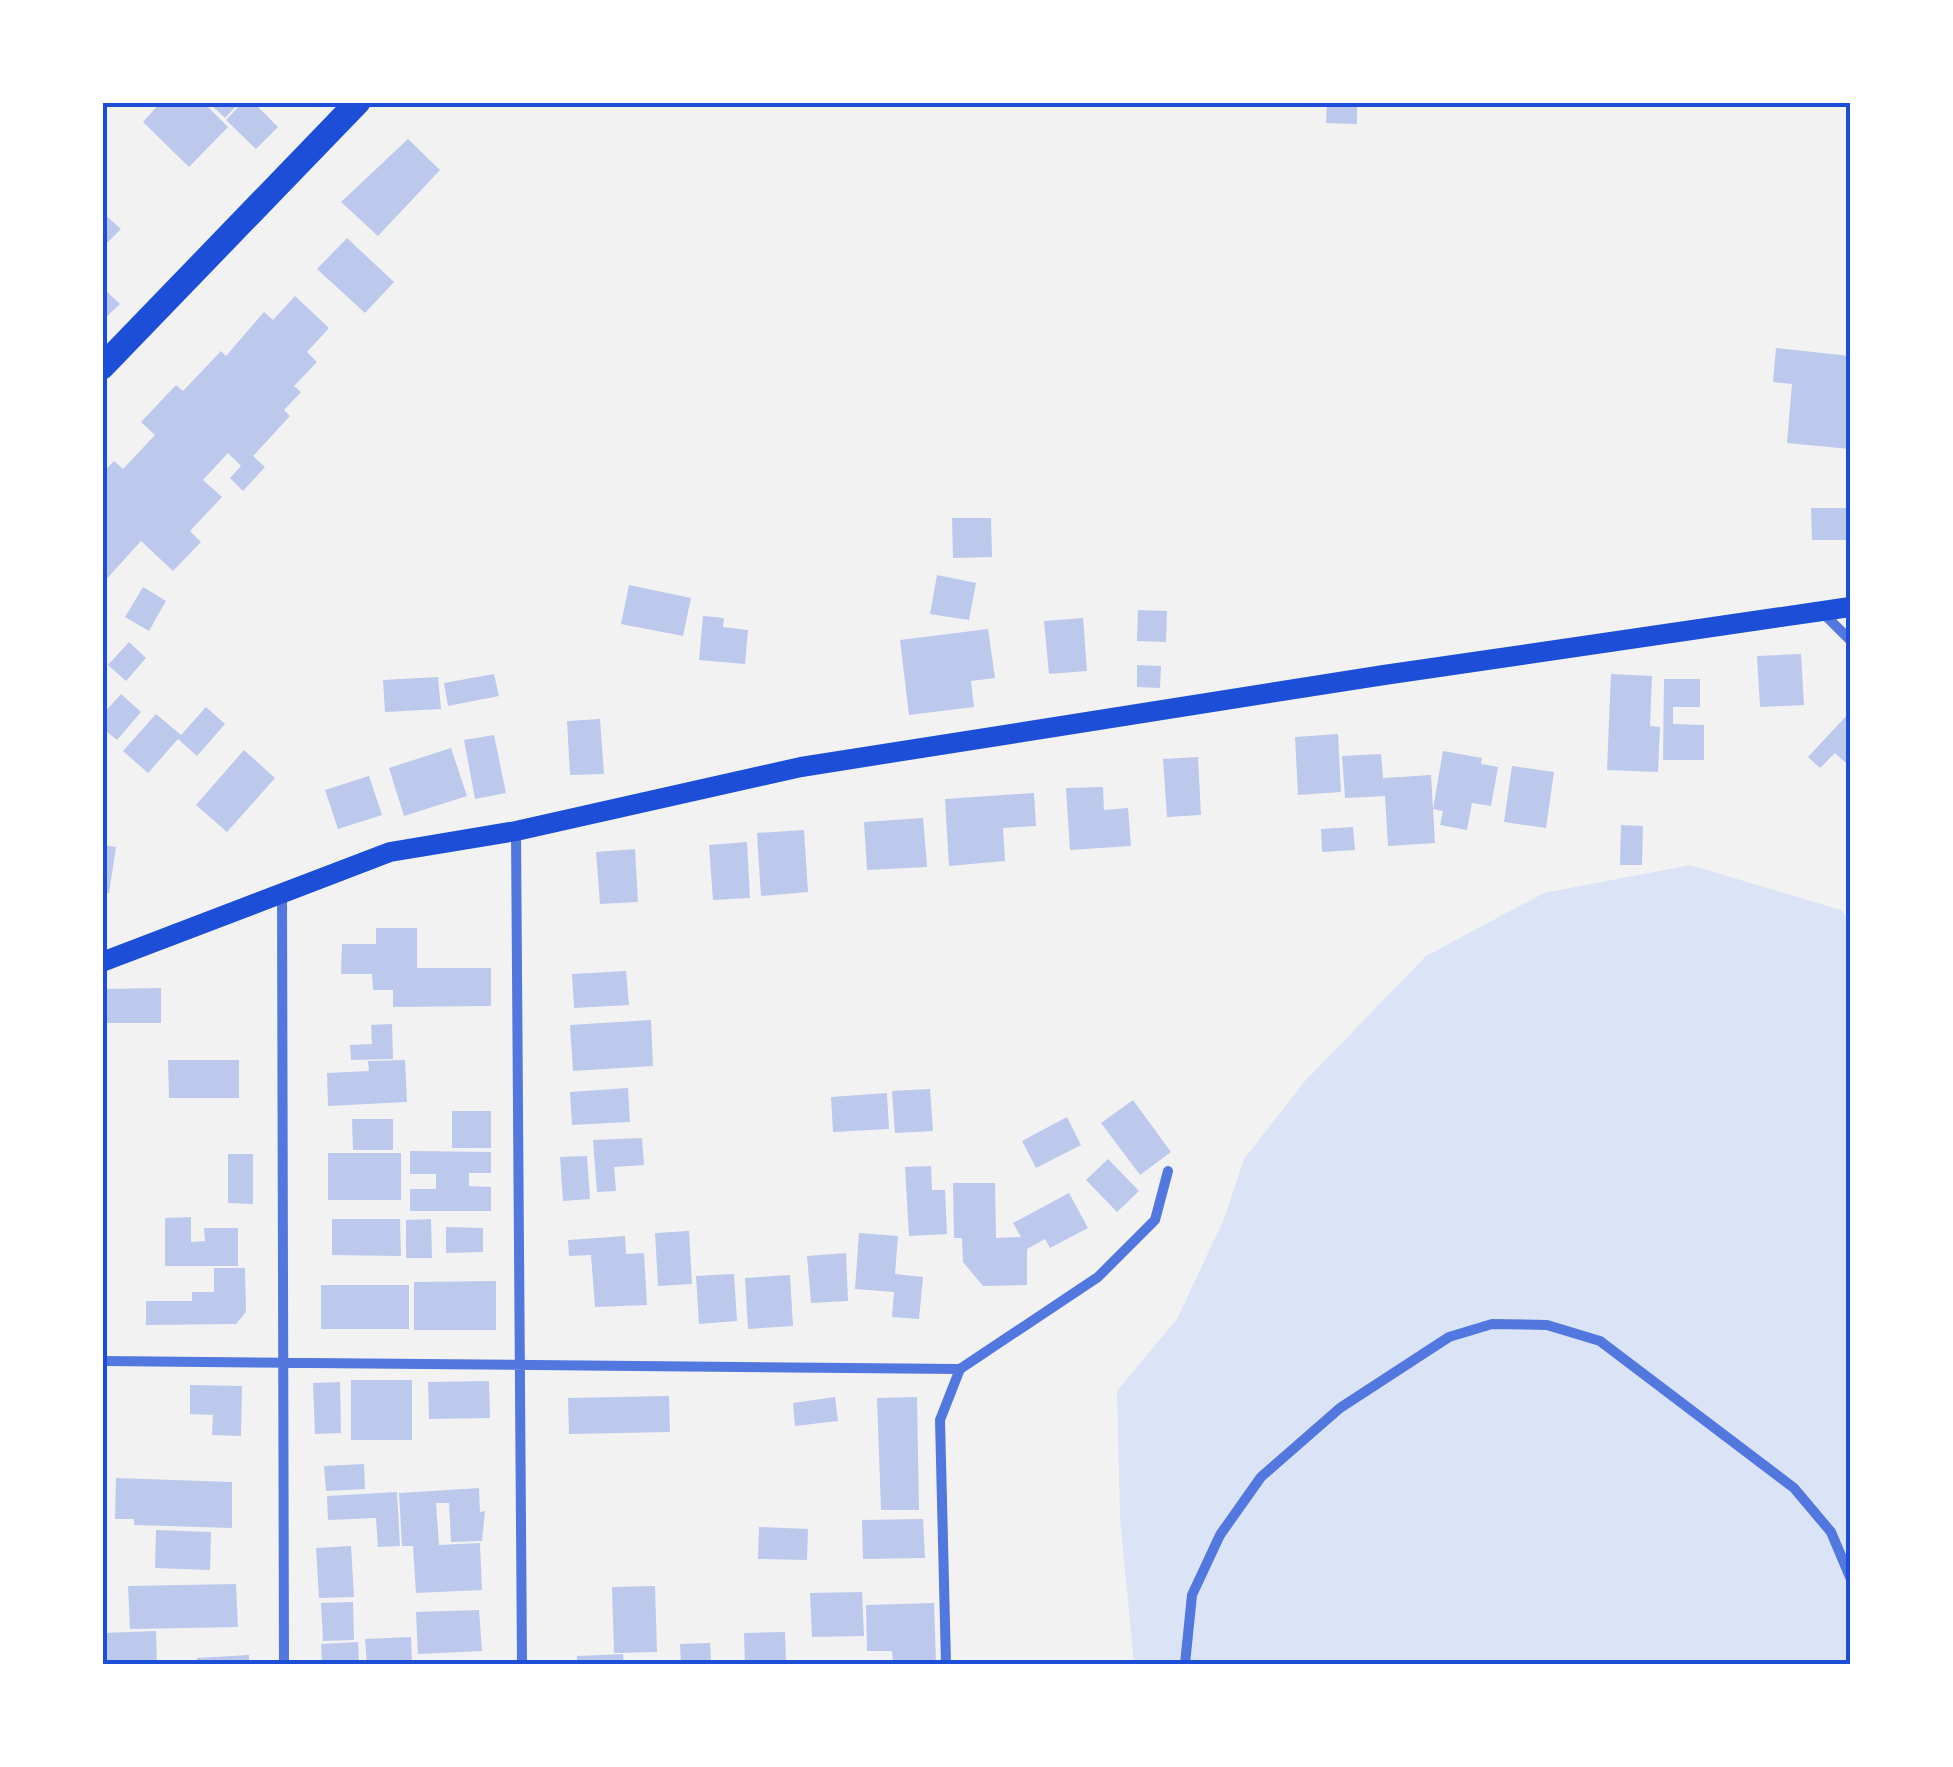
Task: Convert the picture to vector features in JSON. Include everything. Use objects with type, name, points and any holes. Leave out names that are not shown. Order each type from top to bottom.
[{"type":"main road","points":[[102,367],[358,102]]},
{"type":"main road","points":[[102,962],[282,890],[390,852],[516,830],[820,764],[1850,607]]},
{"type":"street","points":[[1822,611],[1850,640]]},
{"type":"street","points":[[516,830],[522,1664]]},
{"type":"street","points":[[282,890],[284,1664]]},
{"type":"street","points":[[102,1361],[960,1369],[1098,1277],[1154,1220],[1168,1171]]},
{"type":"street","points":[[1186,1664],[1192,1595],[1220,1535],[1261,1478],[1340,1408],[1448,1337],[1492,1324],[1546,1325],[1600,1341],[1794,1488],[1831,1532],[1850,1577]]},
{"type":"street","points":[[946,1664],[940,1420],[960,1369]]},
{"type":"shaded area","points":[[1690,865],[1841,910],[1850,922],[1850,1664],[1134,1664],[1120,1518],[1117,1391],[1177,1319],[1224,1219],[1244,1159],[1305,1081],[1426,956],[1544,893]]},
{"type":"building","points":[[161,102],[203,102],[228,127],[189,167],[143,122]]},
{"type":"building","points":[[208,102],[240,102],[225,118]]},
{"type":"building","points":[[243,102],[253,102],[278,127],[256,149],[226,120]]},
{"type":"building","points":[[1327,102],[1357,102],[1357,124],[1326,123]]},
{"type":"building","points":[[408,139],[440,170],[378,236],[341,202]]},
{"type":"building","points":[[102,212],[121,229],[102,248]]},
{"type":"building","points":[[347,238],[394,282],[365,313],[317,269]]},
{"type":"building","points":[[102,287],[120,304],[102,321]]},
{"type":"building","points":[[295,296],[329,328],[307,352],[317,362],[294,386],[301,392],[284,410],[290,416],[253,456],[265,467],[243,491],[230,478],[241,466],[228,453],[203,480],[222,497],[190,531],[201,542],[173,571],[141,541],[102,584],[102,474],[114,461],[123,469],[155,435],[141,422],[176,385],[183,391],[221,351],[226,356],[264,312],[273,320]]},
{"type":"building","points":[[1776,348],[1850,356],[1850,449],[1787,443],[1792,384],[1773,382]]},
{"type":"building","points":[[1811,508],[1850,508],[1850,540],[1812,540]]},
{"type":"building","points":[[952,518],[991,518],[992,557],[953,558]]},
{"type":"building","points":[[937,575],[976,583],[969,620],[930,614]]},
{"type":"building","points":[[629,585],[691,598],[683,636],[621,624]]},
{"type":"building","points":[[143,587],[166,601],[149,631],[125,617]]},
{"type":"building","points":[[1138,610],[1167,611],[1166,642],[1137,641]]},
{"type":"building","points":[[703,616],[724,618],[723,627],[748,630],[745,664],[699,660]]},
{"type":"building","points":[[1083,618],[1087,671],[1049,674],[1044,621]]},
{"type":"building","points":[[988,629],[995,678],[971,681],[974,707],[909,715],[900,640]]},
{"type":"building","points":[[129,642],[146,658],[126,681],[108,665]]},
{"type":"building","points":[[1801,654],[1804,705],[1760,707],[1757,656]]},
{"type":"building","points":[[1137,665],[1161,666],[1160,688],[1137,687]]},
{"type":"building","points":[[494,674],[499,696],[448,706],[444,683]]},
{"type":"building","points":[[1611,674],[1652,676],[1650,726],[1660,727],[1658,772],[1607,770]]},
{"type":"building","points":[[438,677],[441,709],[385,712],[383,680]]},
{"type":"building","points":[[1664,679],[1700,679],[1700,707],[1673,707],[1673,724],[1704,725],[1704,760],[1663,760]]},
{"type":"building","points":[[121,694],[141,712],[117,740],[102,728],[102,715]]},
{"type":"building","points":[[206,707],[225,724],[197,756],[178,739],[148,773],[123,751],[156,714],[181,735]]},
{"type":"building","points":[[1850,712],[1850,761],[1847,764],[1835,753],[1820,768],[1808,757]]},
{"type":"building","points":[[600,719],[604,774],[570,775],[567,721]]},
{"type":"building","points":[[1338,734],[1341,792],[1298,795],[1295,737]]},
{"type":"building","points":[[494,735],[506,793],[475,799],[464,740]]},
{"type":"building","points":[[451,748],[467,796],[404,816],[389,768]]},
{"type":"building","points":[[244,750],[275,778],[227,832],[196,805]]},
{"type":"building","points":[[1443,751],[1482,758],[1481,764],[1498,767],[1491,806],[1472,803],[1467,830],[1440,825],[1443,811],[1433,809]]},
{"type":"building","points":[[1381,754],[1383,778],[1431,775],[1435,843],[1388,846],[1385,796],[1345,798],[1342,756]]},
{"type":"building","points":[[1198,757],[1201,815],[1167,817],[1163,759]]},
{"type":"building","points":[[1512,766],[1554,772],[1546,828],[1504,822]]},
{"type":"building","points":[[369,776],[382,815],[338,829],[325,790]]},
{"type":"building","points":[[1103,787],[1104,810],[1128,808],[1131,846],[1070,850],[1066,788]]},
{"type":"building","points":[[1034,793],[1036,826],[1003,828],[1005,861],[949,866],[945,799]]},
{"type":"building","points":[[923,818],[927,867],[867,870],[864,822]]},
{"type":"building","points":[[1621,825],[1643,826],[1642,865],[1620,865]]},
{"type":"building","points":[[1353,827],[1355,850],[1322,852],[1321,829]]},
{"type":"building","points":[[804,830],[808,892],[761,896],[757,833]]},
{"type":"building","points":[[747,842],[750,898],[713,900],[709,845]]},
{"type":"building","points":[[102,845],[116,847],[109,893],[102,892]]},
{"type":"building","points":[[635,849],[638,902],[600,904],[596,852]]},
{"type":"building","points":[[376,928],[417,928],[417,968],[491,968],[491,1006],[393,1007],[393,990],[373,990],[372,974],[341,974],[342,944],[376,944]]},
{"type":"building","points":[[626,971],[629,1005],[574,1008],[572,974]]},
{"type":"building","points":[[161,988],[161,1023],[102,1023],[102,989]]},
{"type":"building","points":[[651,1020],[653,1066],[573,1071],[570,1025]]},
{"type":"building","points":[[392,1024],[393,1059],[351,1060],[350,1045],[372,1044],[371,1025]]},
{"type":"building","points":[[168,1060],[239,1060],[239,1098],[169,1098]]},
{"type":"building","points":[[405,1060],[407,1102],[328,1106],[327,1073],[369,1071],[368,1061]]},
{"type":"building","points":[[628,1088],[630,1122],[572,1125],[570,1092]]},
{"type":"building","points":[[930,1089],[933,1131],[895,1133],[892,1091]]},
{"type":"building","points":[[887,1093],[889,1129],[833,1132],[831,1097]]},
{"type":"building","points":[[1133,1100],[1171,1152],[1140,1175],[1101,1123]]},
{"type":"building","points":[[452,1111],[491,1111],[491,1148],[452,1148]]},
{"type":"building","points":[[1067,1117],[1081,1145],[1036,1168],[1022,1141]]},
{"type":"building","points":[[352,1119],[393,1119],[393,1150],[353,1150]]},
{"type":"building","points":[[642,1138],[644,1165],[614,1167],[616,1191],[597,1192],[593,1140]]},
{"type":"building","points":[[410,1151],[491,1152],[491,1173],[469,1173],[469,1186],[491,1187],[491,1211],[410,1211],[410,1189],[436,1189],[436,1174],[410,1174]]},
{"type":"building","points":[[328,1153],[401,1153],[401,1200],[328,1200]]},
{"type":"building","points":[[228,1154],[253,1154],[253,1204],[228,1203]]},
{"type":"building","points":[[587,1156],[590,1199],[563,1201],[560,1157]]},
{"type":"building","points":[[1108,1159],[1139,1191],[1117,1212],[1086,1180]]},
{"type":"building","points":[[931,1166],[932,1190],[945,1190],[947,1234],[909,1236],[905,1167]]},
{"type":"building","points":[[953,1183],[995,1183],[996,1238],[1021,1237],[1013,1223],[1069,1193],[1088,1228],[1050,1248],[1045,1239],[1027,1249],[1027,1285],[983,1286],[963,1262],[962,1238],[954,1238]]},
{"type":"building","points":[[191,1217],[191,1242],[205,1241],[204,1228],[238,1228],[238,1266],[165,1266],[165,1218]]},
{"type":"building","points":[[332,1219],[400,1219],[401,1256],[332,1255]]},
{"type":"building","points":[[431,1219],[432,1258],[406,1258],[406,1220]]},
{"type":"building","points":[[446,1227],[483,1228],[483,1252],[446,1253]]},
{"type":"building","points":[[689,1231],[692,1284],[658,1286],[655,1233]]},
{"type":"building","points":[[859,1233],[898,1236],[895,1274],[923,1277],[919,1319],[892,1317],[894,1292],[855,1289]]},
{"type":"building","points":[[625,1236],[626,1254],[644,1253],[647,1305],[595,1307],[591,1255],[569,1256],[568,1240]]},
{"type":"building","points":[[846,1253],[848,1301],[811,1303],[807,1256]]},
{"type":"building","points":[[214,1268],[245,1268],[246,1312],[236,1324],[146,1325],[146,1301],[192,1301],[192,1292],[214,1292]]},
{"type":"building","points":[[734,1274],[737,1321],[699,1324],[696,1276]]},
{"type":"building","points":[[790,1275],[793,1326],[748,1329],[745,1278]]},
{"type":"building","points":[[496,1281],[496,1330],[414,1330],[414,1282]]},
{"type":"building","points":[[321,1285],[409,1285],[409,1329],[321,1329]]},
{"type":"building","points":[[351,1380],[412,1380],[412,1440],[351,1440]]},
{"type":"building","points":[[489,1381],[490,1418],[429,1419],[428,1382]]},
{"type":"building","points":[[340,1382],[341,1433],[315,1434],[313,1383]]},
{"type":"building","points":[[190,1385],[242,1386],[241,1436],[212,1435],[213,1415],[190,1414]]},
{"type":"building","points":[[669,1396],[670,1432],[569,1434],[568,1398]]},
{"type":"building","points":[[835,1397],[838,1421],[795,1426],[793,1403]]},
{"type":"building","points":[[917,1397],[919,1510],[881,1510],[877,1398]]},
{"type":"building","points":[[364,1464],[365,1489],[326,1491],[324,1466]]},
{"type":"building","points":[[116,1478],[232,1482],[232,1528],[134,1525],[134,1519],[115,1519]]},
{"type":"building","points":[[479,1488],[480,1512],[485,1511],[482,1541],[451,1542],[449,1503],[436,1503],[439,1545],[480,1543],[482,1590],[416,1593],[413,1546],[402,1546],[399,1493]]},
{"type":"building","points":[[397,1492],[400,1546],[378,1547],[376,1518],[328,1520],[327,1496]]},
{"type":"building","points":[[923,1519],[925,1558],[863,1559],[862,1520]]},
{"type":"building","points":[[759,1527],[808,1529],[807,1560],[758,1559]]},
{"type":"building","points":[[156,1530],[211,1532],[210,1570],[155,1568]]},
{"type":"building","points":[[351,1546],[354,1597],[319,1598],[316,1548]]},
{"type":"building","points":[[236,1584],[238,1627],[130,1629],[128,1586]]},
{"type":"building","points":[[655,1586],[657,1652],[614,1653],[612,1587]]},
{"type":"building","points":[[862,1592],[864,1636],[812,1637],[810,1593]]},
{"type":"building","points":[[353,1602],[354,1640],[323,1641],[321,1603]]},
{"type":"building","points":[[934,1603],[936,1664],[893,1664],[892,1651],[867,1651],[866,1605]]},
{"type":"building","points":[[479,1610],[482,1651],[418,1654],[416,1612]]},
{"type":"building","points":[[156,1631],[157,1664],[106,1664],[104,1633]]},
{"type":"building","points":[[785,1632],[786,1664],[745,1664],[744,1633]]},
{"type":"building","points":[[411,1637],[412,1664],[367,1664],[365,1639]]},
{"type":"building","points":[[358,1642],[359,1664],[322,1664],[321,1644]]},
{"type":"building","points":[[710,1643],[711,1664],[681,1664],[680,1644]]},
{"type":"building","points":[[623,1654],[624,1664],[577,1664],[577,1656]]},
{"type":"building","points":[[249,1655],[249,1664],[197,1664],[197,1658]]}]
